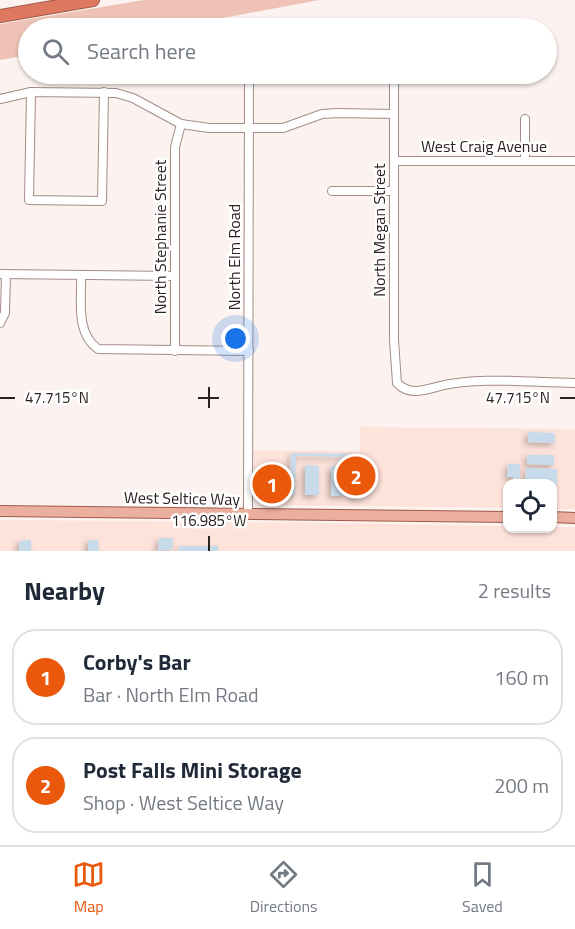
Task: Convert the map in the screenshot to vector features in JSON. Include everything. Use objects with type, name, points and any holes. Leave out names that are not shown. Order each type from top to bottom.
[{"type":"highway","points":[[0,16],[93,0]]},
{"type":"main road","name":"West Seltice Way","points":[[0,511],[503,517]]},
{"type":"main road","points":[[557,517],[575,518]]},
{"type":"street","name":"North Elm Road","points":[[248,513],[249,84]]},
{"type":"street","name":"North Megan Street","points":[[393,84],[394,367],[398,385],[413,391],[463,382],[575,383]]},
{"type":"street","points":[[0,99],[31,92],[104,92],[133,98],[181,124],[209,128],[290,126],[322,114],[393,114]]},
{"type":"street","points":[[31,92],[29,200],[102,201],[104,92]]},
{"type":"street","points":[[525,119],[525,161]]},
{"type":"street","name":"North Stephanie Street","points":[[175,351],[175,147],[181,124]]},
{"type":"street","name":"West Craig Avenue","points":[[394,160],[491,163],[575,161]]},
{"type":"street","points":[[332,191],[394,191]]},
{"type":"street","points":[[0,323],[5,313],[3,274],[175,276]]},
{"type":"street","points":[[81,275],[82,327],[92,345],[104,350],[249,351]]},
{"type":"shaded area","points":[[144,0],[319,0],[223,18],[36,18]]},
{"type":"shaded area","points":[[18,21],[18,57],[0,60],[0,24]]},
{"type":"shaded area","points":[[360,427],[575,429],[575,509],[557,509],[557,479],[503,479],[503,508],[264,505],[255,500],[253,450],[360,452]]},
{"type":"shaded area","points":[[0,520],[503,526],[503,533],[557,533],[557,527],[575,527],[575,551],[0,551]]},
{"type":"building","points":[[528,432],[555,433],[555,443],[528,442]]},
{"type":"building","points":[[291,453],[359,454],[358,496],[353,496],[354,457],[296,456],[295,495],[290,495]]},
{"type":"building","points":[[527,455],[554,455],[554,465],[527,464]]},
{"type":"building","points":[[508,464],[520,464],[520,479],[507,477]]},
{"type":"building","points":[[305,465],[319,466],[319,495],[305,495]]},
{"type":"building","points":[[331,466],[345,466],[345,496],[331,496]]},
{"type":"building","points":[[526,468],[557,469],[557,479],[525,479]]},
{"type":"building","points":[[266,472],[278,475],[278,494],[266,494]]},
{"type":"building","points":[[159,538],[173,538],[173,549],[158,551]]},
{"type":"building","points":[[31,540],[31,551],[19,551],[19,541]]},
{"type":"building","points":[[88,540],[98,540],[99,551],[88,551]]},
{"type":"building","points":[[179,546],[218,546],[218,551],[179,551]]},
{"type":"place","name":"Post Falls Mini Storage","points":[[356,476]]},
{"type":"place","name":"Corby's Bar","points":[[272,484]]}]
